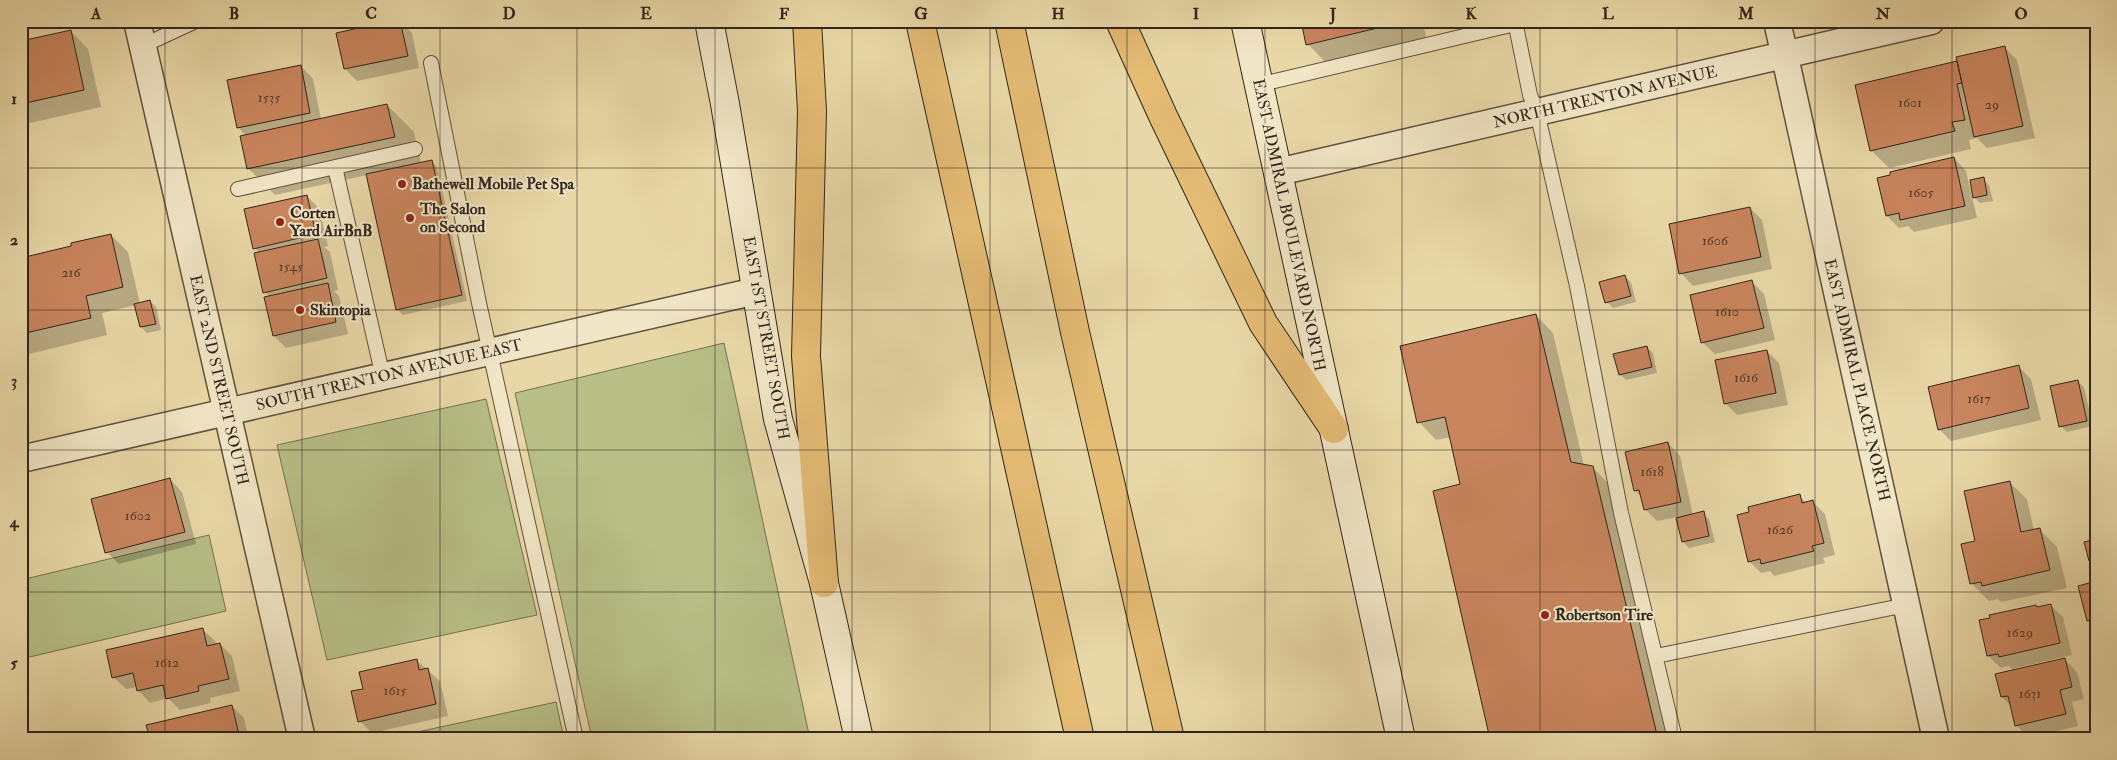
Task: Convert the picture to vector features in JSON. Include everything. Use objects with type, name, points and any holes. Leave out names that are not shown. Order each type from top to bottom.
[{"type":"highway","points":[[807,21],[812,111],[806,356],[824,582]]},
{"type":"highway","points":[[920,21],[1080,739]]},
{"type":"highway","points":[[1009,21],[1075,332],[1170,739]]},
{"type":"highway","points":[[1120,21],[1163,116],[1262,323],[1334,429]]},
{"type":"main road","name":"EAST 1ST STREET SOUTH","points":[[709,21],[725,104],[778,419],[824,582],[859,739]]},
{"type":"main road","name":"EAST ADMIRAL BOULEVARD NORTH","points":[[1244,21],[1401,739]]},
{"type":"street","name":"EAST ADMIRAL PLACE NORTH","points":[[1777,21],[1936,739]]},
{"type":"street","name":"NORTH TRENTON AVENUE","points":[[1278,172],[1784,55],[1881,27],[1931,21]]},
{"type":"street","name":"EAST 2ND STREET SOUTH","points":[[139,33],[302,739]]},
{"type":"street","name":"SOUTH TRENTON AVENUE EAST","points":[[21,459],[756,291]]},
{"type":"lane","points":[[139,33],[196,21]]},
{"type":"lane","points":[[1258,85],[1515,23],[1530,95],[1537,112],[1577,286],[1621,513],[1675,739]]},
{"type":"lane","points":[[431,63],[490,352],[576,739]]},
{"type":"lane","points":[[238,189],[415,149]]},
{"type":"lane","points":[[335,167],[382,376]]},
{"type":"lane","points":[[1656,656],[1906,605]]},
{"type":"green space","points":[[724,343],[810,739],[592,739],[515,393]]},
{"type":"green space","points":[[486,399],[537,615],[327,660],[277,445]]},
{"type":"green space","points":[[209,535],[226,611],[21,659],[21,580]]},
{"type":"green space","points":[[556,702],[564,739],[385,739]]},
{"type":"building","points":[[391,21],[400,21],[408,56],[344,69],[336,33]]},
{"type":"building","points":[[1301,21],[1407,21],[1306,45]]},
{"type":"building","points":[[71,30],[84,90],[21,104],[21,41]]},
{"type":"building","points":[[2005,46],[2023,126],[1974,137],[1956,57]]},
{"type":"building","points":[[1957,61],[1962,83],[1957,84],[1965,120],[1952,122],[1955,131],[1870,151],[1855,85]]},
{"type":"building","points":[[301,65],[310,113],[237,128],[227,80]]},
{"type":"building","points":[[387,104],[395,137],[247,169],[240,136]]},
{"type":"building","points":[[1954,157],[1965,206],[1900,220],[1899,213],[1886,216],[1877,178],[1890,175],[1890,172]]},
{"type":"building","points":[[432,160],[462,295],[396,310],[366,174]]},
{"type":"building","points":[[1984,177],[1987,195],[1973,198],[1970,180]]},
{"type":"building","name":"Corten Yard AirBnB","points":[[307,195],[316,234],[253,249],[244,209]]},
{"type":"building","points":[[1750,207],[1761,257],[1679,274],[1669,224]]},
{"type":"building","points":[[111,234],[123,287],[86,296],[91,318],[21,334],[21,258],[71,246],[71,243]]},
{"type":"building","points":[[318,239],[327,278],[263,293],[254,253]]},
{"type":"building","points":[[1625,275],[1631,296],[1605,303],[1599,282]]},
{"type":"building","points":[[1752,280],[1764,328],[1701,343],[1690,295]]},
{"type":"building","name":"Skintopia","points":[[328,283],[336,322],[273,336],[264,297]]},
{"type":"building","points":[[150,300],[156,324],[140,327],[134,304]]},
{"type":"building","name":"Robertson Tire","points":[[1536,314],[1571,462],[1593,466],[1658,739],[1490,739],[1433,491],[1460,484],[1445,417],[1417,423],[1400,346]]},
{"type":"building","points":[[1647,346],[1652,367],[1619,375],[1613,354]]},
{"type":"building","points":[[1767,350],[1776,393],[1724,404],[1715,360]]},
{"type":"building","points":[[2019,365],[2029,408],[1938,430],[1928,387]]},
{"type":"building","points":[[2078,380],[2087,421],[2059,427],[2050,386]]},
{"type":"building","points":[[1668,442],[1681,502],[1644,510],[1639,490],[1634,491],[1625,452]]},
{"type":"building","points":[[170,478],[185,532],[105,553],[91,499]]},
{"type":"building","points":[[2010,481],[2021,532],[2040,528],[2050,570],[1982,586],[1981,582],[1970,584],[1961,544],[1975,541],[1964,491]]},
{"type":"building","points":[[1800,494],[1802,503],[1813,500],[1824,543],[1812,546],[1814,551],[1761,564],[1760,559],[1748,562],[1737,515],[1749,512],[1748,507]]},
{"type":"building","points":[[1704,511],[1709,536],[1682,542],[1676,518]]},
{"type":"building","points":[[2096,539],[2096,559],[2089,561],[2084,542]]},
{"type":"building","points":[[2096,581],[2096,619],[2087,621],[2078,586]]},
{"type":"building","points":[[2051,604],[2060,643],[1999,657],[1998,654],[1987,656],[1979,620],[1990,618],[1989,615],[2036,605],[2037,607]]},
{"type":"building","points":[[203,628],[207,646],[220,643],[229,679],[198,686],[199,691],[166,699],[163,685],[137,691],[133,673],[112,678],[106,650]]},
{"type":"building","points":[[2065,658],[2072,687],[2060,690],[2066,714],[2015,726],[2008,696],[2001,697],[1995,674]]},
{"type":"building","points":[[417,659],[419,670],[428,668],[436,704],[358,722],[351,691],[363,689],[359,672]]},
{"type":"building","points":[[232,705],[240,739],[150,739],[146,725]]},
{"type":"place","name":"Bathewell Mobile Pet Spa","points":[[402,184]]},
{"type":"place","name":"The Salon on Second","points":[[410,218]]},
{"type":"place","name":"Corten Yard AirBnB","points":[[280,222]]},
{"type":"place","name":"Skintopia","points":[[300,310]]},
{"type":"place","name":"Robertson Tire","points":[[1545,615]]}]
